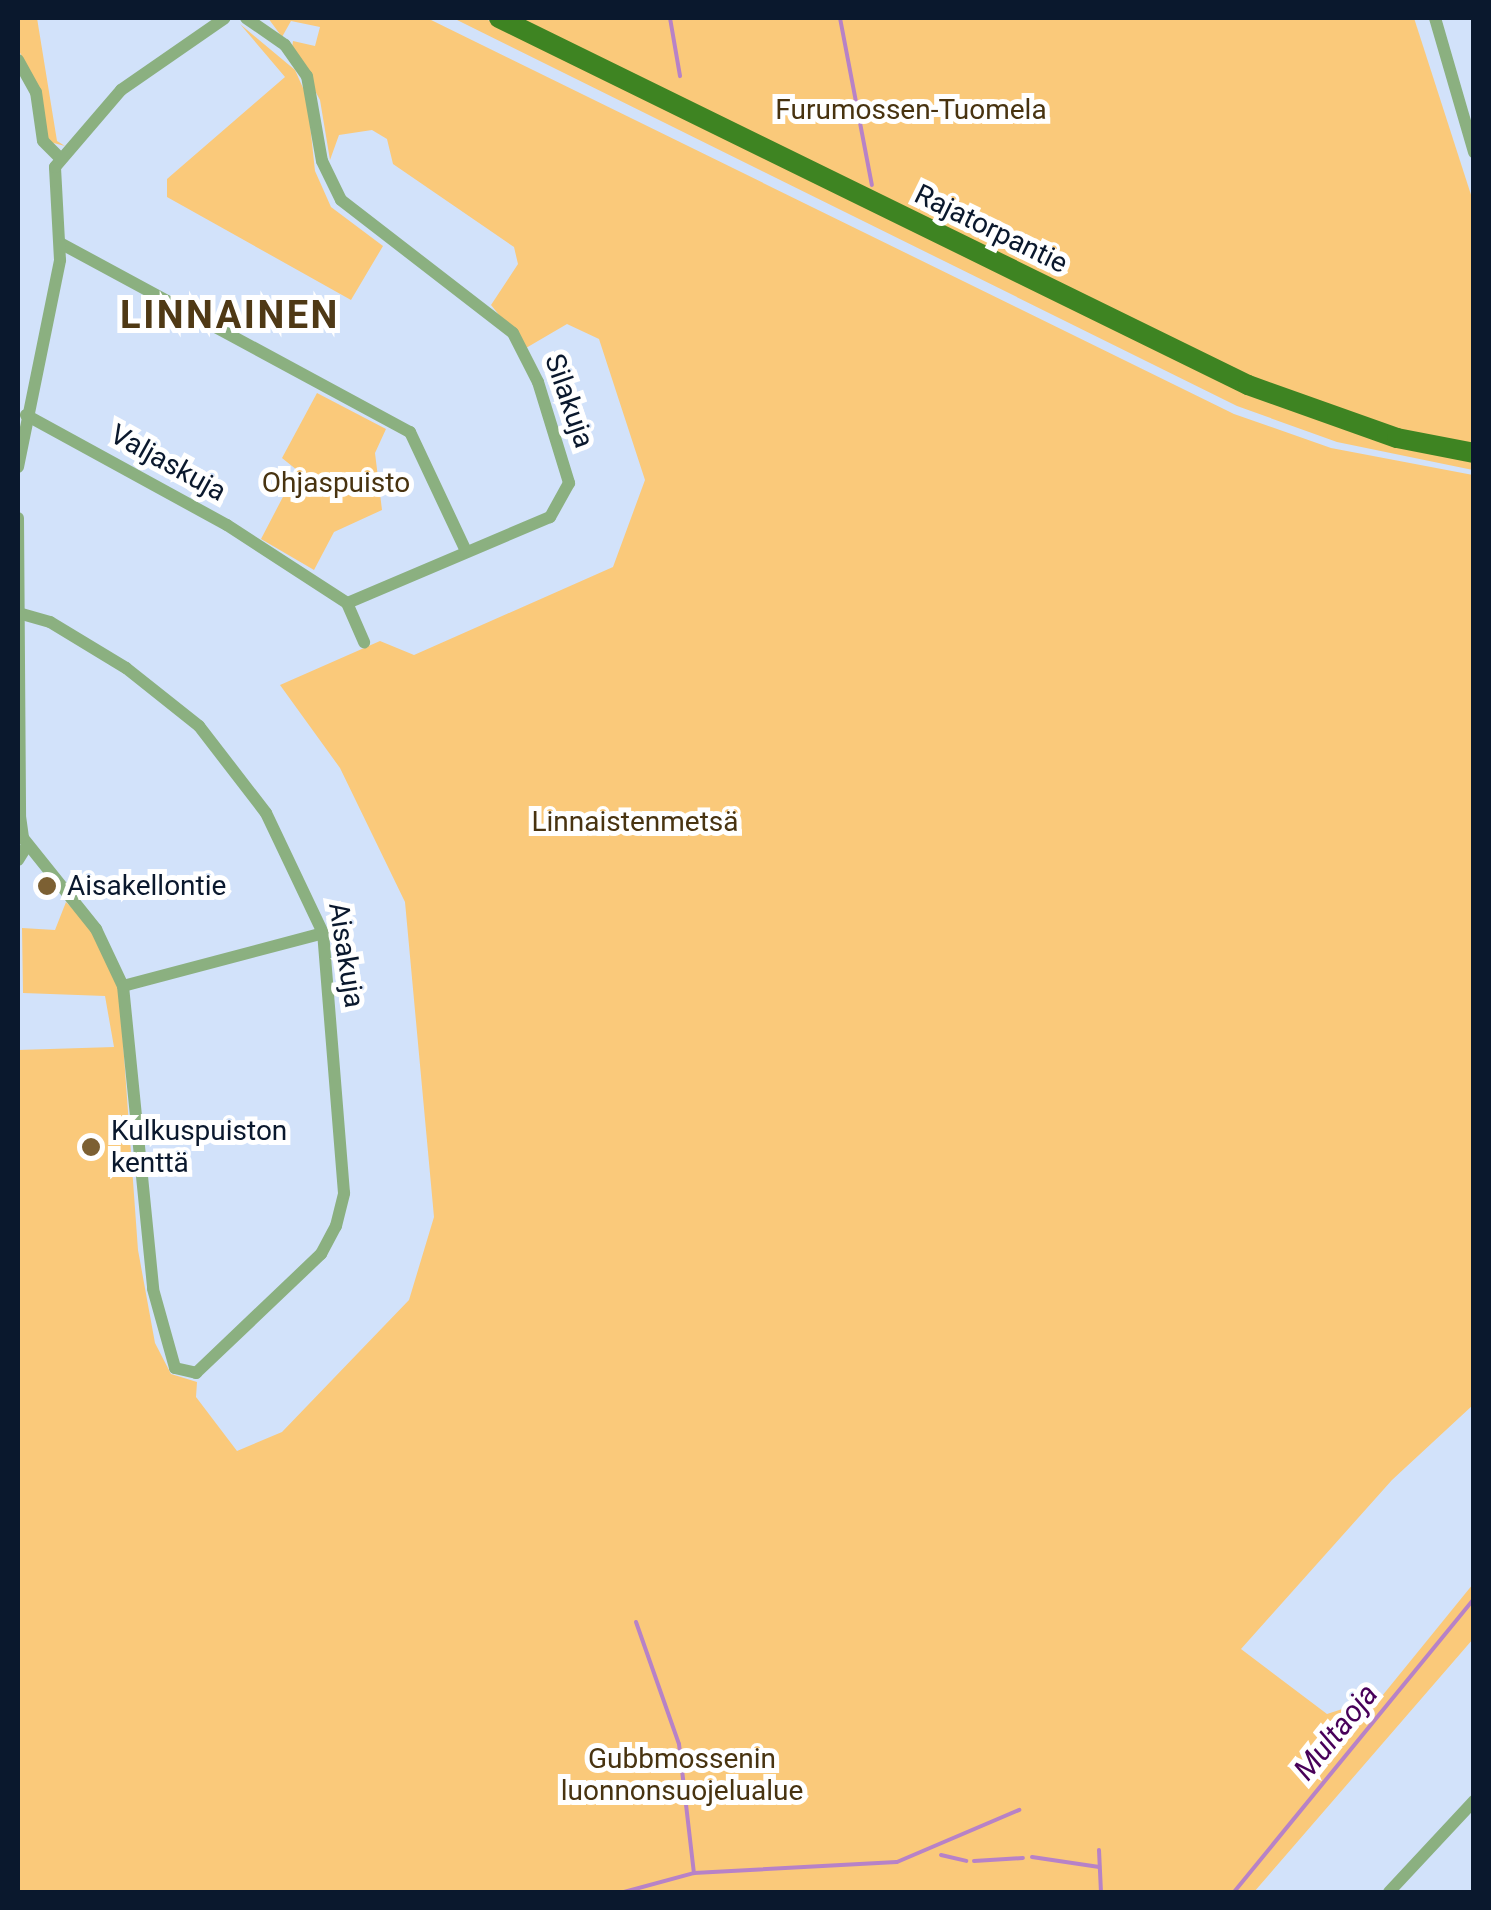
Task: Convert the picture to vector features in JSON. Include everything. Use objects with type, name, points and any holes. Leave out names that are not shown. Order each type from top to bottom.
[{"type":"main road","name":"Rajatorpantie","points":[[499,18],[1248,385],[1371,430],[1474,453]]},
{"type":"street","points":[[18,467],[60,243],[52,188],[60,158],[121,90],[225,18]]},
{"type":"street","name":"Silakuja","points":[[246,18],[285,45],[307,76],[322,161],[341,200],[412,259],[489,307],[530,360],[565,468],[565,500],[550,517],[348,603]]},
{"type":"street","points":[[1435,18],[1468,110],[1474,152]]},
{"type":"street","points":[[18,60],[36,92],[43,140],[60,158]]},
{"type":"street","points":[[60,243],[410,432],[466,550]]},
{"type":"street","name":"Valjaskuja","points":[[26,415],[227,525],[348,603]]},
{"type":"street","points":[[18,518],[22,853],[96,929],[123,986],[324,933]]},
{"type":"street","points":[[348,603],[364,642]]},
{"type":"street","name":"Aisakuja","points":[[19,614],[50,622],[126,668],[199,726],[274,826],[324,933],[344,1193],[336,1226],[275,1303],[196,1373],[186,1372],[168,1350],[143,1226],[123,986]]},
{"type":"street","points":[[1389,1892],[1474,1801]]},
{"type":"green space","points":[[18,18],[37,18],[57,141],[65,146],[46,141],[37,85],[18,49]]},
{"type":"green space","points":[[268,18],[427,18],[1234,414],[1331,448],[1473,475],[1473,1405],[1392,1480],[1241,1649],[1327,1714],[1382,1696],[1473,1584],[1473,1639],[1254,1892],[18,1892],[18,1050],[114,1047],[105,996],[23,993],[22,928],[55,930],[66,902],[90,927],[119,987],[138,1250],[155,1343],[171,1374],[197,1382],[196,1397],[237,1451],[282,1432],[409,1300],[434,1217],[405,902],[340,768],[280,685],[380,641],[414,655],[613,567],[645,480],[599,339],[567,324],[526,348],[491,305],[518,264],[514,247],[393,164],[387,139],[372,130],[339,135],[330,160],[320,100],[292,48],[293,41],[315,46],[320,27],[291,21],[282,37]]},
{"type":"green space","points":[[453,18],[483,18],[511,30],[1127,335],[1473,458],[1473,470],[1337,442],[1237,406]]},
{"type":"green space","name":"Furumossen-Tuomela","points":[[517,18],[1414,18],[1473,201],[1473,443],[1403,431],[1283,392]]},
{"type":"green space","points":[[240,24],[295,70],[307,97],[315,171],[331,207],[383,246],[351,300],[167,197],[167,179],[285,77]]},
{"type":"green space","name":"Ohjaspuisto","points":[[317,393],[386,429],[375,453],[382,510],[334,532],[314,570],[261,539],[297,470],[282,458]]},
{"type":"waterway","points":[[670,18],[680,76]]},
{"type":"waterway","points":[[840,18],[872,185]]},
{"type":"waterway","name":"Multaoja","points":[[1234,1892],[1474,1599]]},
{"type":"waterway","points":[[636,1622],[679,1744],[694,1873]]},
{"type":"waterway","points":[[624,1892],[694,1873],[897,1862],[1019,1810]]},
{"type":"waterway","points":[[1099,1850],[1101,1892]]},
{"type":"waterway","points":[[941,1855],[966,1861]]},
{"type":"waterway","points":[[1032,1857],[1099,1867]]},
{"type":"waterway","points":[[974,1861],[1023,1858]]},
{"type":"place","name":"Aisakellontie","points":[[47,886]]},
{"type":"place","name":"Kulkuspuiston kenttä","points":[[91,1147]]},
{"type":"district","name":"LINNAINEN","points":[[230,316]]},
{"type":"park label","name":"Linnaistenmetsä","points":[[635,822]]},
{"type":"park label","name":"Gubbmossenin luonnonsuojelualue","points":[[682,1775]]}]
